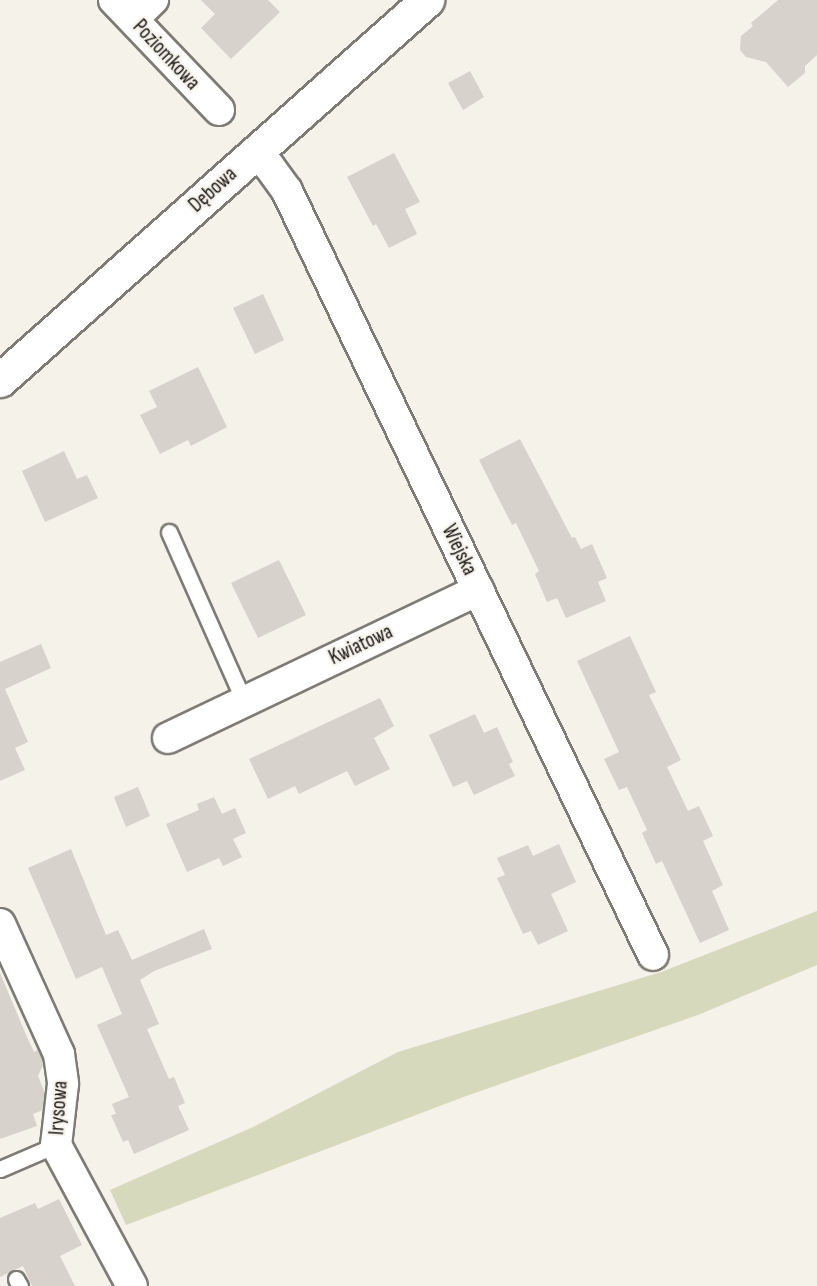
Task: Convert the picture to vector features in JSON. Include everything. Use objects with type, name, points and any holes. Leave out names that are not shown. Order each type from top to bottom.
[{"type":"street","name":"Dębowa","points":[[0,380],[427,0]]},
{"type":"street","name":"Poziomkowa","points":[[133,6],[219,110]]},
{"type":"street","name":"Wiejska","points":[[255,153],[269,166],[287,191],[653,955]]},
{"type":"street","name":"Kwiatowa","points":[[168,738],[478,590]]},
{"type":"street","name":"Irysowa","points":[[0,924],[59,1054],[63,1084],[56,1145],[132,1286]]},
{"type":"lane","points":[[169,532],[244,701]]},
{"type":"lane","points":[[0,1169],[56,1145]]},
{"type":"green space","points":[[817,911],[817,965],[698,1015],[466,1096],[126,1225],[110,1190],[253,1127],[398,1052],[661,972]]},
{"type":"building","points":[[201,0],[268,0],[280,12],[231,59],[201,28],[215,14]]},
{"type":"building","points":[[778,0],[817,0],[817,55],[805,66],[805,73],[788,87],[766,62],[746,57],[740,50],[741,36],[753,26],[751,23]]},
{"type":"building","points":[[470,71],[484,97],[463,110],[448,83]]},
{"type":"building","points":[[394,153],[420,202],[405,209],[417,234],[389,248],[376,224],[373,226],[347,177]]},
{"type":"building","points":[[263,294],[284,340],[255,354],[233,308]]},
{"type":"building","points":[[198,367],[227,427],[191,446],[188,440],[160,454],[140,415],[157,407],[149,391]]},
{"type":"building","points":[[520,439],[572,538],[575,537],[581,549],[592,544],[607,578],[598,582],[606,601],[566,618],[557,598],[547,602],[535,574],[539,571],[516,523],[512,525],[479,460]]},
{"type":"building","points":[[64,451],[77,479],[87,475],[98,498],[45,522],[22,471]]},
{"type":"building","points":[[279,560],[306,615],[258,638],[231,583]]},
{"type":"building","points":[[630,636],[656,692],[649,695],[681,760],[667,767],[688,811],[699,806],[713,836],[703,841],[723,885],[712,891],[729,930],[700,943],[662,861],[656,864],[642,833],[647,830],[627,787],[619,790],[604,759],[619,752],[577,661]]},
{"type":"building","points":[[41,644],[51,668],[5,689],[28,742],[15,748],[25,770],[0,781],[0,662]]},
{"type":"building","points":[[380,698],[394,726],[374,738],[390,769],[355,786],[347,771],[299,794],[295,786],[268,799],[249,759]]},
{"type":"building","points":[[475,714],[484,733],[497,727],[513,762],[509,764],[515,776],[474,795],[467,781],[453,787],[429,735]]},
{"type":"building","points":[[138,787],[150,816],[126,827],[114,797]]},
{"type":"building","points":[[214,797],[222,814],[235,808],[246,833],[233,839],[242,857],[223,866],[219,858],[187,872],[166,824],[199,810],[197,804]]},
{"type":"building","points":[[559,844],[576,882],[551,894],[568,931],[538,945],[531,931],[523,934],[497,878],[505,875],[497,858],[528,845],[533,856]]},
{"type":"building","points":[[71,849],[106,935],[118,930],[132,960],[204,929],[212,949],[154,971],[140,980],[159,1024],[147,1029],[169,1079],[174,1077],[185,1103],[178,1106],[189,1130],[134,1154],[128,1140],[123,1142],[111,1115],[116,1114],[112,1104],[129,1097],[97,1025],[122,1014],[102,967],[76,979],[28,868]]},
{"type":"building","points":[[0,973],[34,1052],[38,1050],[42,1059],[43,1065],[38,1076],[45,1093],[43,1110],[33,1114],[37,1126],[0,1139]]},
{"type":"building","points":[[59,1199],[82,1245],[60,1256],[75,1286],[32,1286],[23,1266],[0,1277],[0,1218],[35,1203],[38,1209]]}]
